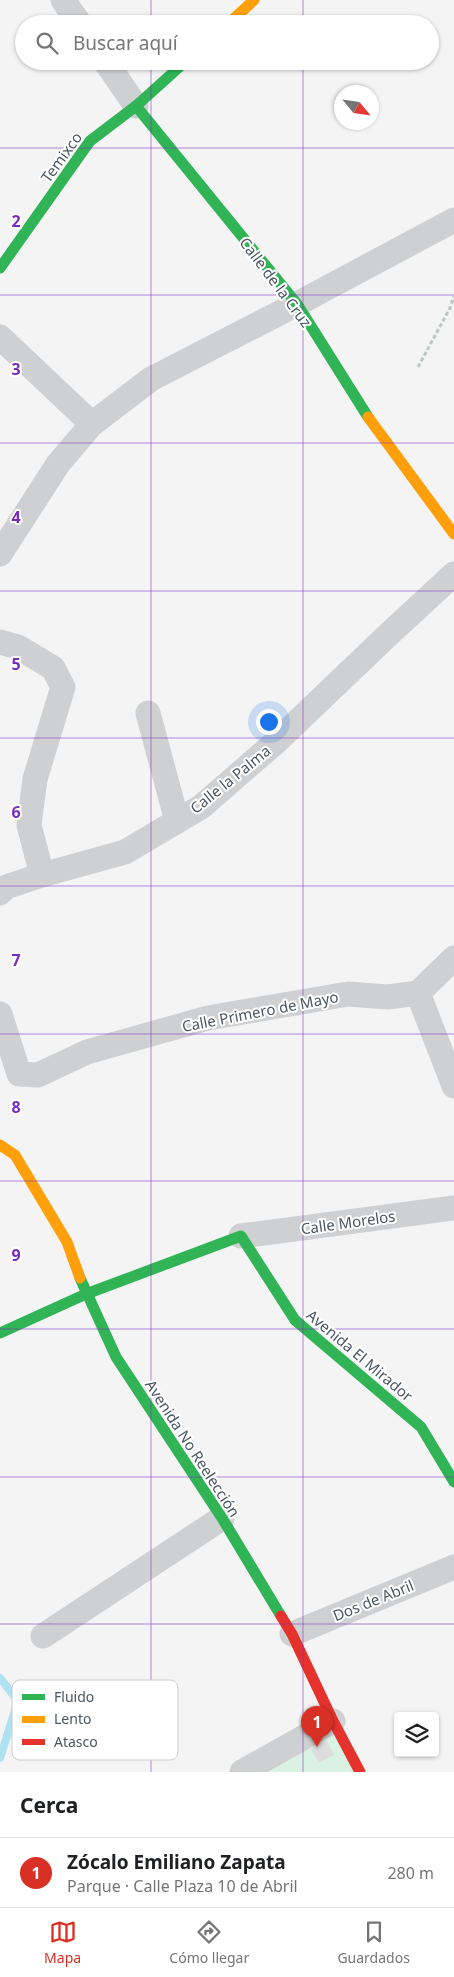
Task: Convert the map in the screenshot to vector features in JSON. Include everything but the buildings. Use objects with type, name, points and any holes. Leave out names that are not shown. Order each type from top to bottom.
[{"type":"main road","points":[[238,15],[254,0]]},
{"type":"main road","name":"Temixco","points":[[0,268],[90,140],[136,106],[176,70]]},
{"type":"main road","name":"Calle de la Cruz","points":[[136,106],[297,304],[372,424],[454,534]]},
{"type":"main road","name":"Avenida No Reelección","points":[[0,1145],[15,1155],[67,1242],[86,1294],[116,1358],[222,1518],[292,1634],[333,1721],[360,1772]]},
{"type":"main road","points":[[0,1333],[86,1294],[241,1236]]},
{"type":"main road","name":"Avenida El Mirador","points":[[241,1236],[295,1320],[421,1427],[454,1482]]},
{"type":"street","points":[[63,0],[74,15]]},
{"type":"street","name":"Calle de la Cruz","points":[[111,70],[136,106]]},
{"type":"street","points":[[0,554],[58,464],[92,424],[151,379],[454,220]]},
{"type":"street","points":[[0,337],[92,424]]},
{"type":"street","name":"Calle la Palma","points":[[0,892],[6,887],[42,875],[125,852],[201,807],[277,741],[388,634],[454,574]]},
{"type":"street","points":[[0,642],[18,646],[53,668],[63,687],[35,779],[29,825],[42,875]]},
{"type":"street","points":[[148,713],[177,821]]},
{"type":"street","points":[[454,958],[418,993],[454,1086]]},
{"type":"street","name":"Calle Primero de Mayo","points":[[0,1014],[19,1074],[38,1075],[87,1052],[208,1018],[348,994],[388,997],[418,993]]},
{"type":"street","name":"Calle Morelos","points":[[241,1236],[454,1208]]},
{"type":"street","points":[[43,1636],[222,1518]]},
{"type":"street","name":"Dos de Abril","points":[[292,1634],[454,1567]]},
{"type":"street","points":[[242,1772],[333,1721]]},
{"type":"path","points":[[418,367],[450,308],[454,296]]},
{"type":"green space","points":[[333,1721],[360,1772],[242,1772]]},
{"type":"waterway","points":[[0,1678],[12,1693]]},
{"type":"waterway","points":[[0,1758],[12,1720]]},
{"type":"traffic: fast","points":[[0,268],[90,141],[136,106],[176,70]]},
{"type":"traffic: fast","points":[[136,106],[297,304],[368,417]]},
{"type":"traffic: fast","points":[[0,1333],[86,1294],[241,1236],[295,1320],[421,1427],[454,1482]]},
{"type":"traffic: fast","points":[[80,1278],[116,1357],[222,1518],[281,1616]]},
{"type":"traffic: slow","points":[[238,15],[254,0]]},
{"type":"traffic: slow","points":[[368,417],[454,534]]},
{"type":"traffic: slow","points":[[0,1145],[15,1155],[67,1242],[80,1278]]},
{"type":"traffic: jam","points":[[281,1616],[292,1634],[333,1721],[360,1772]]},
{"type":"place","name":"Zócalo Emiliano Zapata","points":[[317,1747]]}]
